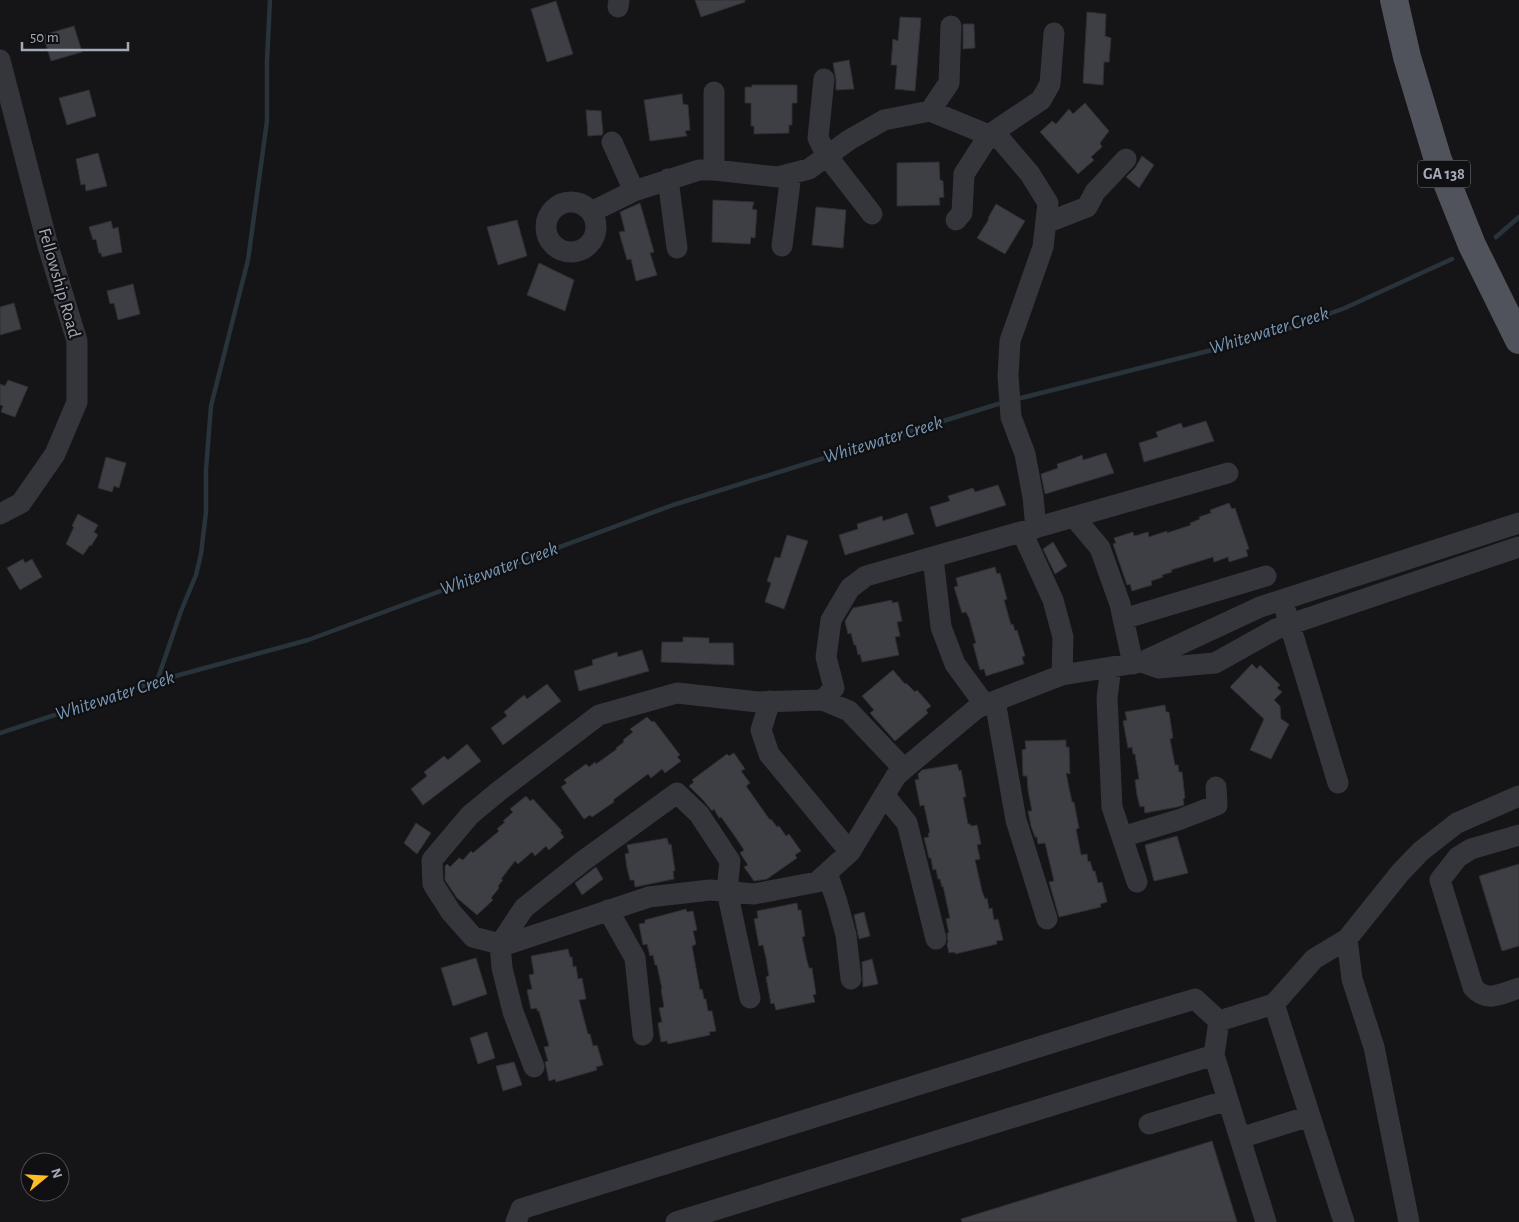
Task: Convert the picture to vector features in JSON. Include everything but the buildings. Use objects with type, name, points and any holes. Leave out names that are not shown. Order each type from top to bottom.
[{"type":"main road","name":"GA 138","points":[[1394,0],[1407,57],[1438,160],[1472,245],[1519,340]]},
{"type":"street","points":[[930,111],[949,83],[951,26]]},
{"type":"street","points":[[956,220],[962,213],[964,174],[989,136],[1041,100],[1050,84],[1054,33]]},
{"type":"street","name":"Fellowship Road","points":[[0,60],[48,246],[78,341],[77,402],[55,454],[20,503],[0,514]]},
{"type":"street","points":[[824,79],[818,138],[827,156],[872,214]]},
{"type":"street","points":[[714,92],[714,170]]},
{"type":"street","points":[[591,212],[634,191],[699,170],[778,177],[810,169],[848,140],[884,120],[930,111],[1001,140],[1030,174],[1048,203],[1042,247],[1010,341],[1008,376],[1011,417],[1024,454],[1033,497],[1029,530],[1053,600],[1063,637],[1062,675]]},
{"type":"street","points":[[612,142],[634,191]]},
{"type":"street","points":[[1046,223],[1087,207],[1095,192],[1126,158]]},
{"type":"street","points":[[782,246],[791,174]]},
{"type":"street","points":[[668,179],[676,248]]},
{"type":"street","points":[[823,700],[834,688],[826,657],[831,620],[850,588],[866,576],[1228,473]]},
{"type":"street","points":[[1074,517],[1100,548],[1120,604],[1137,663]]},
{"type":"street","points":[[904,769],[849,712],[823,700],[758,702],[677,694],[599,715],[499,791],[470,815],[432,860],[433,884],[451,912],[473,937],[500,944],[511,944],[649,897],[710,890],[754,894],[817,882],[850,852],[896,776],[977,708],[1062,675],[1137,663],[1283,599],[1519,523]]},
{"type":"street","points":[[1137,663],[1159,668],[1216,663],[1276,629],[1519,547]]},
{"type":"street","points":[[1424,553],[1432,576]]},
{"type":"street","points":[[934,557],[941,627],[955,664],[990,703],[1016,820],[1047,919]]},
{"type":"street","points":[[1123,619],[1266,576]]},
{"type":"street","points":[[1283,599],[1338,783]]},
{"type":"street","points":[[1185,642],[1208,643],[1255,610]]},
{"type":"street","points":[[1208,643],[1216,663]]},
{"type":"street","points":[[1111,667],[1107,698],[1112,807],[1137,882]]},
{"type":"street","points":[[770,701],[761,730],[769,754],[850,852]]},
{"type":"street","points":[[1122,837],[1182,819],[1217,805],[1216,787]]},
{"type":"street","points":[[534,1067],[513,1012],[502,968],[500,944],[524,908],[583,861],[678,793],[699,814],[730,861],[727,892],[750,998]]},
{"type":"street","points":[[884,795],[906,823],[936,939]]},
{"type":"street","points":[[1219,1021],[1274,1004],[1314,959],[1347,938],[1420,851],[1457,823],[1519,796]]},
{"type":"street","points":[[1519,835],[1471,849],[1458,858],[1440,880],[1473,987],[1479,994],[1491,997],[1519,988]]},
{"type":"street","points":[[827,873],[846,935],[851,979]]},
{"type":"street","points":[[608,910],[635,958],[643,1035]]},
{"type":"street","points":[[1347,938],[1352,979],[1374,1047],[1409,1222]]},
{"type":"street","points":[[516,1222],[521,1209],[1195,999],[1219,1021]]},
{"type":"street","points":[[1274,1004],[1344,1222]]},
{"type":"street","points":[[1219,1021],[1214,1055],[1266,1222]]},
{"type":"street","points":[[676,1222],[1214,1055]]},
{"type":"street","points":[[1149,1124],[1228,1100]]},
{"type":"street","points":[[1240,1138],[1310,1116]]},
{"type":"waterway","points":[[157,681],[181,611],[196,575],[201,554],[206,512],[206,469],[211,406],[248,260],[267,121],[270,0]]},
{"type":"waterway","name":"Whitewater Creek","points":[[1496,237],[1519,217]]},
{"type":"waterway","name":"Whitewater Creek","points":[[1021,398],[1285,330],[1345,308],[1452,259]]},
{"type":"waterway","name":"Whitewater Creek","points":[[0,733],[157,681],[308,640],[673,505],[998,404]]}]
